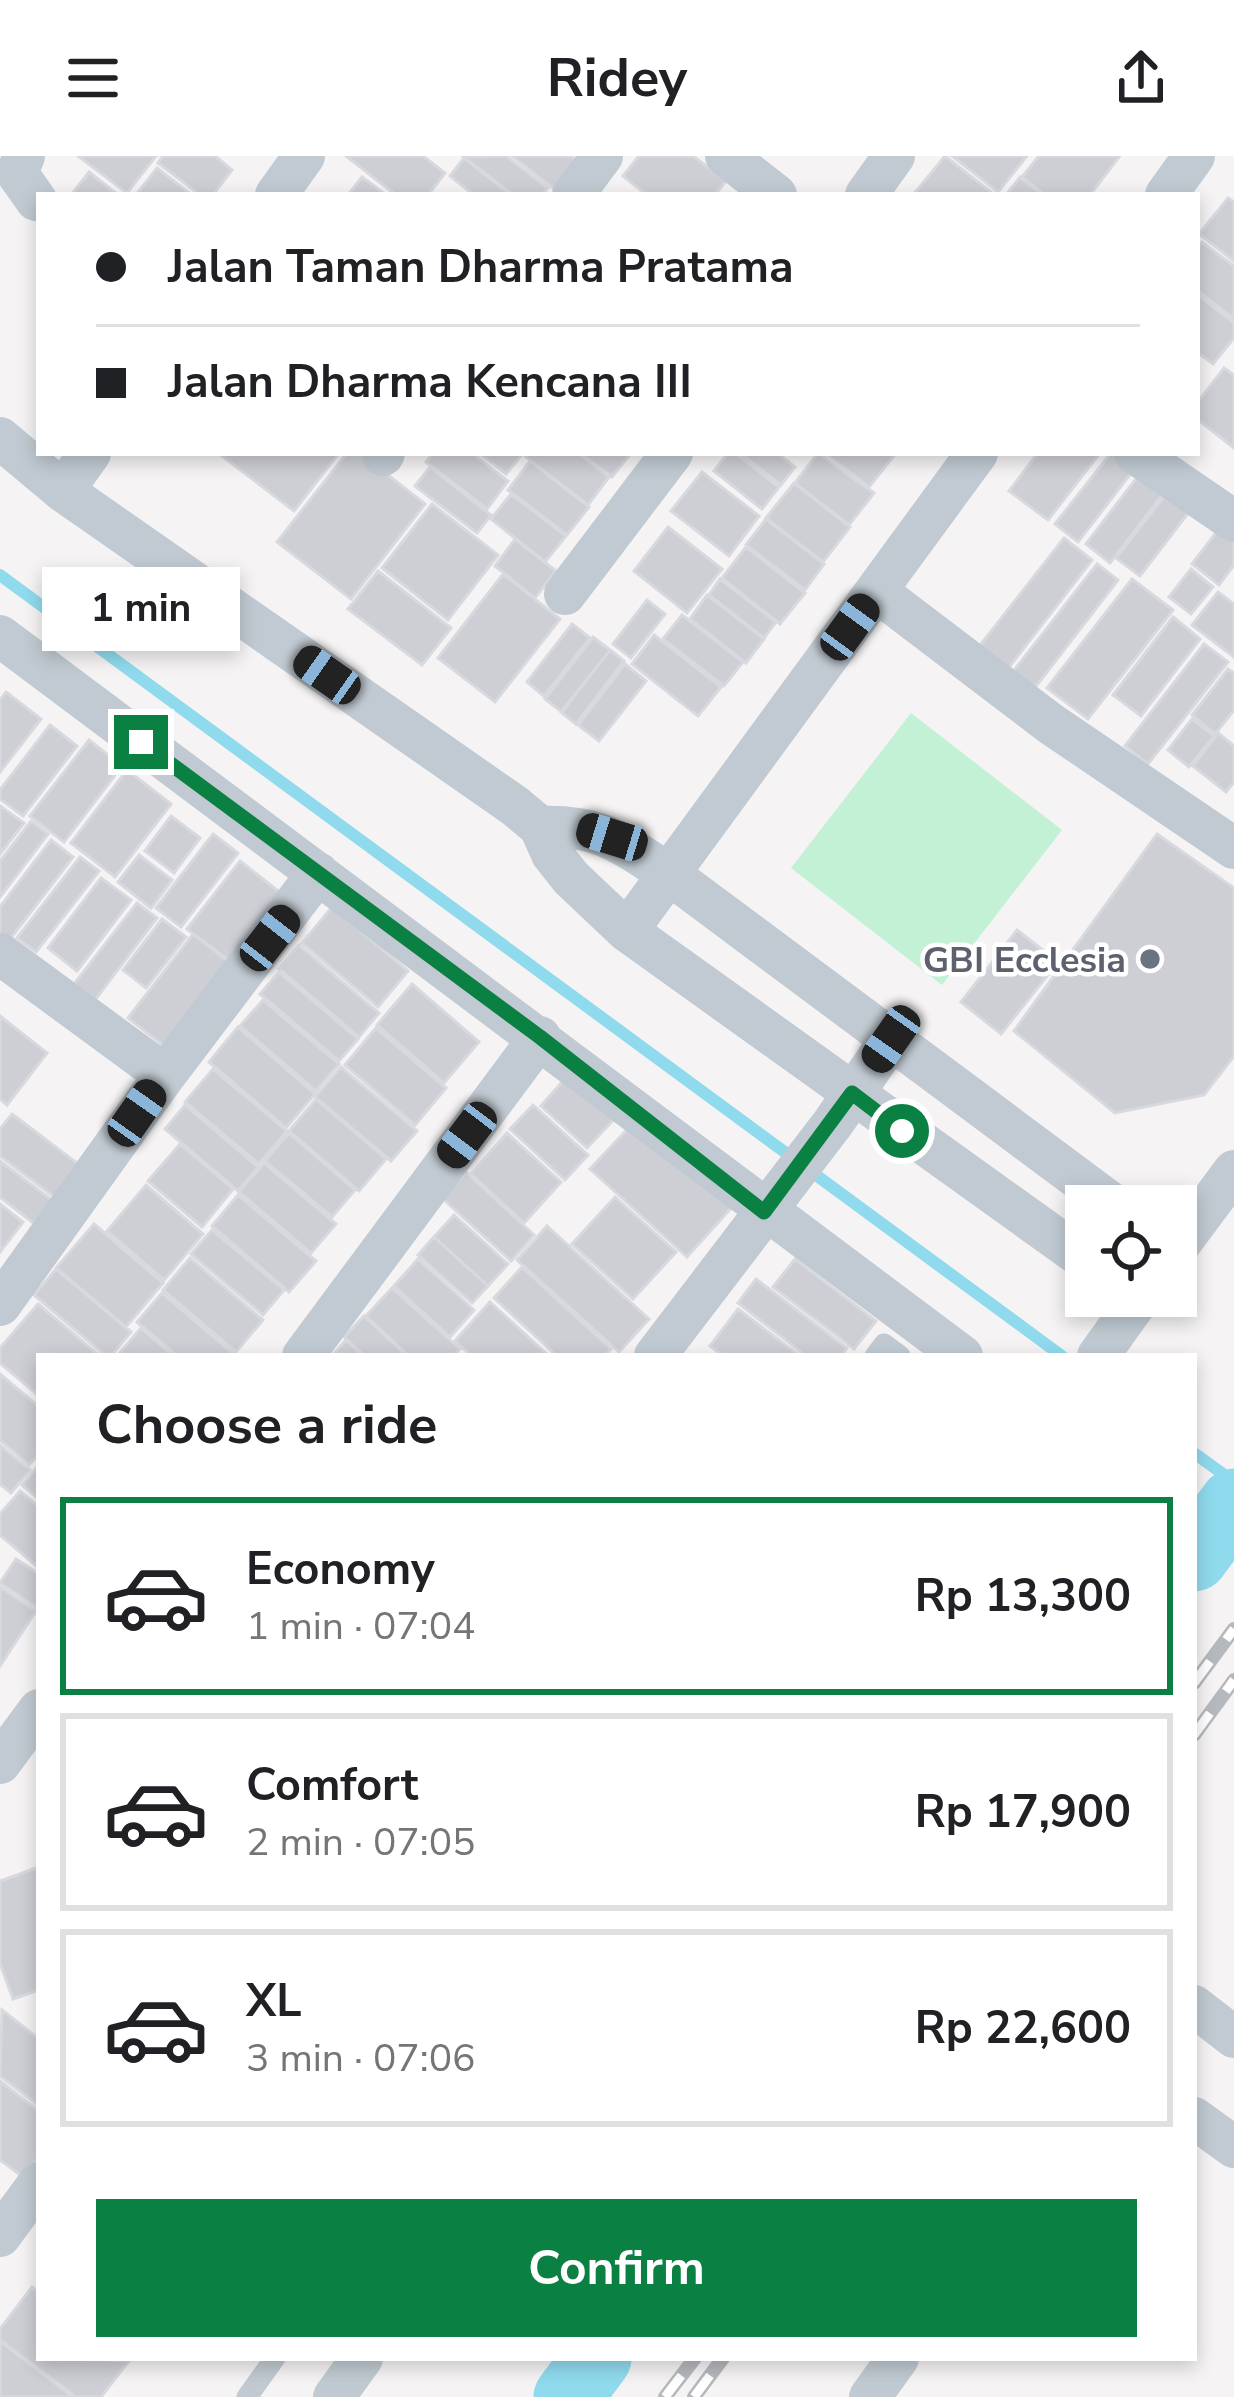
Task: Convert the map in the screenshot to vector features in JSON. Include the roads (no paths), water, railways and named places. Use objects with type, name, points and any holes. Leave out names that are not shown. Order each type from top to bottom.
[{"type":"street","points":[[24,156],[16,173],[36,200]]},
{"type":"street","points":[[278,192],[304,156]]},
{"type":"street","points":[[575,192],[602,156]]},
{"type":"street","points":[[726,156],[772,192]]},
{"type":"street","points":[[868,192],[894,156]]},
{"type":"street","points":[[1168,192],[1195,156]]},
{"type":"street","points":[[0,439],[63,491],[540,827],[552,854],[571,878],[627,932],[843,1108],[1065,1248]]},
{"type":"street","points":[[63,491],[89,456]]},
{"type":"street","points":[[566,594],[670,456]]},
{"type":"street","points":[[627,932],[975,456]]},
{"type":"street","points":[[1139,456],[1234,521]]},
{"type":"street","points":[[876,592],[1051,724],[1234,848]]},
{"type":"street","points":[[0,636],[958,1353]]},
{"type":"street","points":[[540,827],[577,826],[612,837],[669,874],[1087,1185]]},
{"type":"street","points":[[0,1305],[318,873]]},
{"type":"street","points":[[0,954],[165,1075]]},
{"type":"street","points":[[305,1353],[540,1037]]},
{"type":"street","points":[[657,1353],[891,1039]]},
{"type":"street","points":[[1197,1221],[1234,1171]]},
{"type":"street","points":[[13,1751],[36,1715]]},
{"type":"street","points":[[1197,2008],[1234,2037]]},
{"type":"street","points":[[1197,2120],[1234,2147]]},
{"type":"street","points":[[0,2236],[36,2187]]},
{"type":"street","points":[[334,2397],[360,2361]]},
{"type":"street","points":[[870,2397],[896,2361]]},
{"type":"lane","points":[[247,2397],[273,2361]]},
{"type":"waterway","points":[[0,575],[1058,1353]]},
{"type":"waterway","points":[[1197,1455],[1234,1482]]},
{"type":"waterway","points":[[1197,1553],[1234,1503]]},
{"type":"waterway","points":[[568,2397],[595,2361]]},
{"type":"railway","points":[[1197,1679],[1234,1629]]},
{"type":"railway","points":[[1197,1731],[1234,1680]]},
{"type":"railway","points":[[665,2397],[693,2361]]},
{"type":"railway","points":[[694,2397],[721,2361]]},
{"type":"place","name":"GBI Ecclesia","points":[[1150,959]]}]
